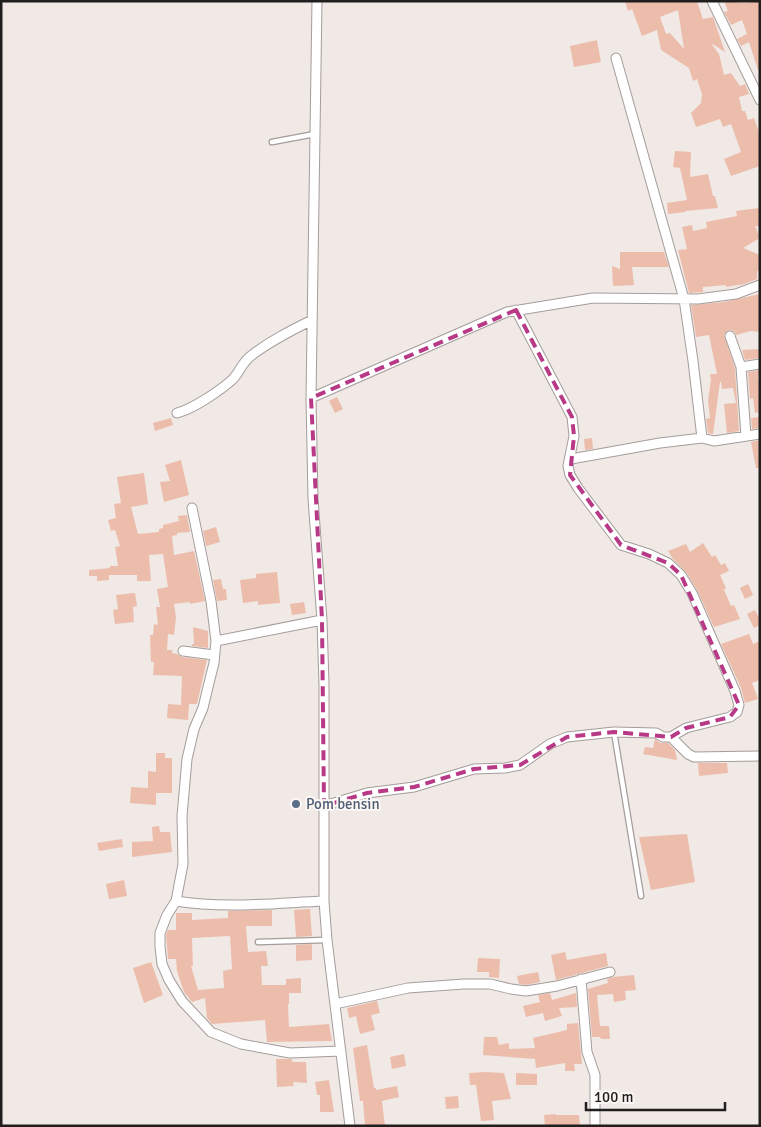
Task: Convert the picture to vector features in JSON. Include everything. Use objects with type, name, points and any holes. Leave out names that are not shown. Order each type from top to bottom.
[{"type":"street","points":[[317,1],[311,398],[313,499],[322,620],[324,901],[350,1126]]},
{"type":"street","points":[[712,1],[760,100]]},
{"type":"street","points":[[616,58],[684,299],[694,361],[702,438]]},
{"type":"street","points":[[311,398],[483,321],[516,310],[593,298],[698,299],[736,294],[760,285]]},
{"type":"street","points":[[324,806],[367,793],[414,788],[474,769],[505,768],[520,765],[558,740],[578,735],[614,732],[656,733],[663,737],[671,736],[686,728],[730,717],[736,712],[739,705],[735,691],[692,594],[681,575],[668,563],[649,554],[627,548],[615,538],[570,475],[568,466],[574,436],[572,417],[516,310]]},
{"type":"street","points":[[177,413],[196,405],[232,380],[244,362],[254,353],[312,320]]},
{"type":"street","points":[[730,336],[741,367],[746,436]]},
{"type":"street","points":[[741,367],[760,364]]},
{"type":"street","points":[[570,459],[660,443],[702,438],[714,441],[760,434]]},
{"type":"street","points":[[192,508],[211,602],[216,641],[203,708],[194,729],[187,759],[182,816],[183,864],[176,902],[167,915],[160,933],[162,964],[182,1001],[212,1032],[241,1044],[290,1053],[341,1051]]},
{"type":"street","points":[[216,641],[322,620]]},
{"type":"street","points":[[183,651],[214,655]]},
{"type":"street","points":[[671,736],[694,758],[760,756]]},
{"type":"street","points":[[176,902],[274,904],[324,901]]},
{"type":"street","points":[[335,1004],[408,988],[490,984],[526,990],[557,986],[610,972]]},
{"type":"street","points":[[581,979],[586,1052],[595,1074],[594,1126]]},
{"type":"lane","points":[[272,142],[315,134]]},
{"type":"lane","points":[[614,732],[641,896]]},
{"type":"lane","points":[[258,942],[327,940]]},
{"type":"highlighted area","points":[[516,310],[572,417],[574,436],[570,475],[621,545],[668,563],[681,575],[739,705],[730,717],[686,728],[671,737],[614,732],[567,737],[520,765],[474,769],[414,787],[367,793],[324,806],[322,620],[311,398]]},
{"type":"building","points":[[625,1],[697,1],[703,19],[713,17],[725,52],[711,43],[719,54],[724,75],[731,73],[740,86],[745,84],[749,94],[739,97],[742,111],[745,111],[748,120],[754,118],[760,135],[760,166],[731,176],[724,159],[741,152],[731,124],[723,127],[720,119],[696,127],[691,113],[701,103],[702,94],[697,79],[693,81],[689,68],[661,50],[657,30],[642,36],[632,9],[628,11]],"holes":[[[678,10],[684,49],[670,33],[666,34],[660,17]]]},
{"type":"building","points":[[724,1],[745,3],[760,1],[760,70],[758,70],[749,42],[741,46],[737,39],[747,34],[742,20],[731,25],[724,12],[728,11]]},
{"type":"building","points":[[597,40],[601,62],[574,67],[570,46]]},
{"type":"building","points":[[675,151],[691,152],[690,177],[708,174],[718,208],[668,214],[667,203],[687,200],[680,168],[673,167]]},
{"type":"building","points":[[759,208],[760,226],[755,226],[760,238],[743,248],[760,255],[760,272],[757,271],[757,279],[744,284],[726,287],[726,285],[703,287],[703,292],[689,293],[678,250],[687,249],[682,227],[692,225],[693,231],[707,228],[706,222],[737,216],[736,211]]},
{"type":"building","points":[[620,252],[664,252],[669,267],[632,267],[634,285],[613,286],[612,266],[620,269]]},
{"type":"building","points":[[760,294],[760,332],[751,331],[736,335],[734,331],[728,330],[724,335],[735,368],[739,431],[727,433],[724,404],[736,403],[733,388],[722,389],[720,382],[713,434],[708,433],[706,419],[710,418],[708,401],[710,374],[717,374],[709,335],[696,337],[691,305],[724,302]]},
{"type":"building","points":[[760,349],[760,358],[745,360],[742,350]]},
{"type":"building","points":[[760,370],[758,376],[760,384],[760,412],[755,413],[753,398],[750,399],[748,372]]},
{"type":"building","points":[[337,397],[343,409],[335,413],[329,401]]},
{"type":"building","points":[[760,417],[760,428],[752,429],[751,418]]},
{"type":"building","points":[[171,418],[173,425],[155,431],[153,423]]},
{"type":"building","points":[[592,438],[593,449],[585,450],[584,439]]},
{"type":"building","points":[[760,440],[760,468],[756,468],[751,442]]},
{"type":"building","points":[[181,460],[189,495],[164,502],[160,482],[170,481],[165,465]]},
{"type":"building","points":[[144,473],[148,504],[131,507],[138,534],[159,532],[163,525],[179,521],[178,516],[187,515],[190,532],[177,533],[177,535],[172,536],[174,555],[194,551],[205,601],[190,604],[190,602],[174,604],[176,617],[174,635],[168,634],[167,650],[172,650],[172,653],[182,657],[207,660],[197,704],[189,704],[188,720],[167,718],[168,704],[181,705],[182,676],[153,675],[154,662],[151,662],[150,635],[153,635],[154,624],[158,625],[156,607],[160,607],[157,589],[168,587],[163,554],[149,555],[151,581],[137,581],[137,575],[109,575],[109,580],[97,581],[97,576],[89,576],[89,570],[118,566],[115,547],[120,546],[115,530],[111,531],[108,520],[116,518],[114,504],[121,503],[117,477]]},
{"type":"building","points":[[216,527],[220,542],[206,546],[203,531]]},
{"type":"building","points":[[703,543],[712,557],[715,555],[721,565],[725,563],[729,571],[720,575],[731,606],[734,605],[740,619],[714,627],[697,590],[686,572],[668,551],[686,544],[690,552]]},
{"type":"building","points":[[277,572],[280,603],[258,605],[258,601],[243,603],[240,580],[256,578],[256,574]]},
{"type":"building","points":[[221,579],[223,589],[226,589],[227,600],[217,601],[213,580]]},
{"type":"building","points":[[748,584],[753,595],[745,599],[740,588]]},
{"type":"building","points":[[135,593],[137,606],[133,607],[134,622],[115,624],[113,610],[118,609],[116,595]]},
{"type":"building","points":[[304,602],[306,613],[292,615],[290,604]]},
{"type":"building","points":[[755,610],[760,620],[760,625],[754,628],[747,614]]},
{"type":"building","points":[[193,627],[208,631],[208,648],[192,646],[194,644]]},
{"type":"building","points":[[749,634],[753,644],[760,641],[760,680],[752,683],[758,699],[745,703],[741,688],[721,644]]},
{"type":"building","points":[[655,739],[660,743],[668,743],[675,750],[677,760],[643,754],[645,747],[653,748]]},
{"type":"building","points":[[156,753],[165,753],[165,758],[172,758],[172,793],[156,793],[156,805],[130,803],[131,787],[148,788],[148,771],[156,772]]},
{"type":"building","points":[[698,763],[727,763],[728,773],[699,776]]},
{"type":"building","points":[[159,826],[160,832],[170,832],[172,852],[132,857],[132,842],[153,841],[152,827]]},
{"type":"building","points":[[687,834],[695,882],[651,890],[639,837]]},
{"type":"building","points":[[122,839],[123,847],[99,851],[97,843]]},
{"type":"building","points":[[124,880],[127,896],[109,899],[106,884]]},
{"type":"building","points":[[310,909],[312,936],[296,937],[294,910]]},
{"type":"building","points":[[272,910],[272,926],[246,926],[248,952],[266,951],[268,966],[261,966],[262,985],[286,985],[286,979],[301,978],[301,993],[289,993],[289,1027],[329,1024],[332,1041],[267,1042],[265,1020],[212,1024],[207,1018],[205,998],[192,1002],[184,992],[177,971],[176,959],[168,959],[166,934],[168,930],[176,930],[176,913],[192,913],[192,920],[228,918],[228,911]],"holes":[[[230,936],[232,969],[223,971],[224,988],[198,990],[191,966],[193,966],[192,938]]]},
{"type":"building","points":[[312,944],[312,960],[296,961],[296,945]]},
{"type":"building","points":[[565,952],[567,960],[606,953],[608,966],[556,980],[551,955]]},
{"type":"building","points":[[478,958],[500,959],[499,978],[489,977],[489,972],[477,972]]},
{"type":"building","points":[[151,962],[163,995],[144,1003],[133,968]]},
{"type":"building","points":[[538,972],[540,982],[526,985],[519,984],[517,976]]},
{"type":"building","points":[[634,975],[636,990],[625,991],[626,1000],[614,1002],[613,994],[597,995],[600,1026],[609,1026],[610,1039],[592,1037],[588,989],[608,983],[607,979],[613,977]]},
{"type":"building","points":[[550,993],[552,1000],[576,993],[577,1007],[559,1008],[562,1016],[545,1021],[543,1013],[526,1017],[523,1006],[540,1002],[538,995]]},
{"type":"building","points":[[377,1001],[380,1013],[371,1015],[375,1030],[360,1034],[356,1016],[349,1018],[347,1008]]},
{"type":"building","points":[[578,1023],[582,1064],[574,1064],[575,1071],[565,1071],[565,1063],[536,1068],[535,1059],[483,1055],[484,1037],[497,1037],[499,1045],[509,1043],[509,1049],[535,1048],[533,1038],[567,1030],[567,1024]]},
{"type":"building","points":[[367,1045],[374,1088],[376,1090],[397,1086],[399,1097],[382,1101],[385,1126],[365,1126],[363,1101],[360,1101],[353,1048]]},
{"type":"building","points":[[404,1054],[406,1066],[392,1069],[390,1057]]},
{"type":"building","points":[[276,1059],[292,1059],[292,1062],[306,1062],[307,1083],[293,1082],[294,1086],[277,1087]]},
{"type":"building","points":[[469,1073],[504,1073],[511,1099],[492,1101],[494,1120],[481,1121],[476,1085],[470,1085]]},
{"type":"building","points":[[516,1073],[537,1074],[537,1085],[516,1085]]},
{"type":"building","points":[[329,1080],[334,1112],[320,1112],[320,1095],[317,1095],[315,1082]]},
{"type":"building","points":[[458,1096],[459,1108],[446,1109],[445,1097]]},
{"type":"building","points":[[544,1115],[579,1115],[580,1126],[545,1126]]},
{"type":"place","name":"Pom bensin","points":[[296,804]]}]
